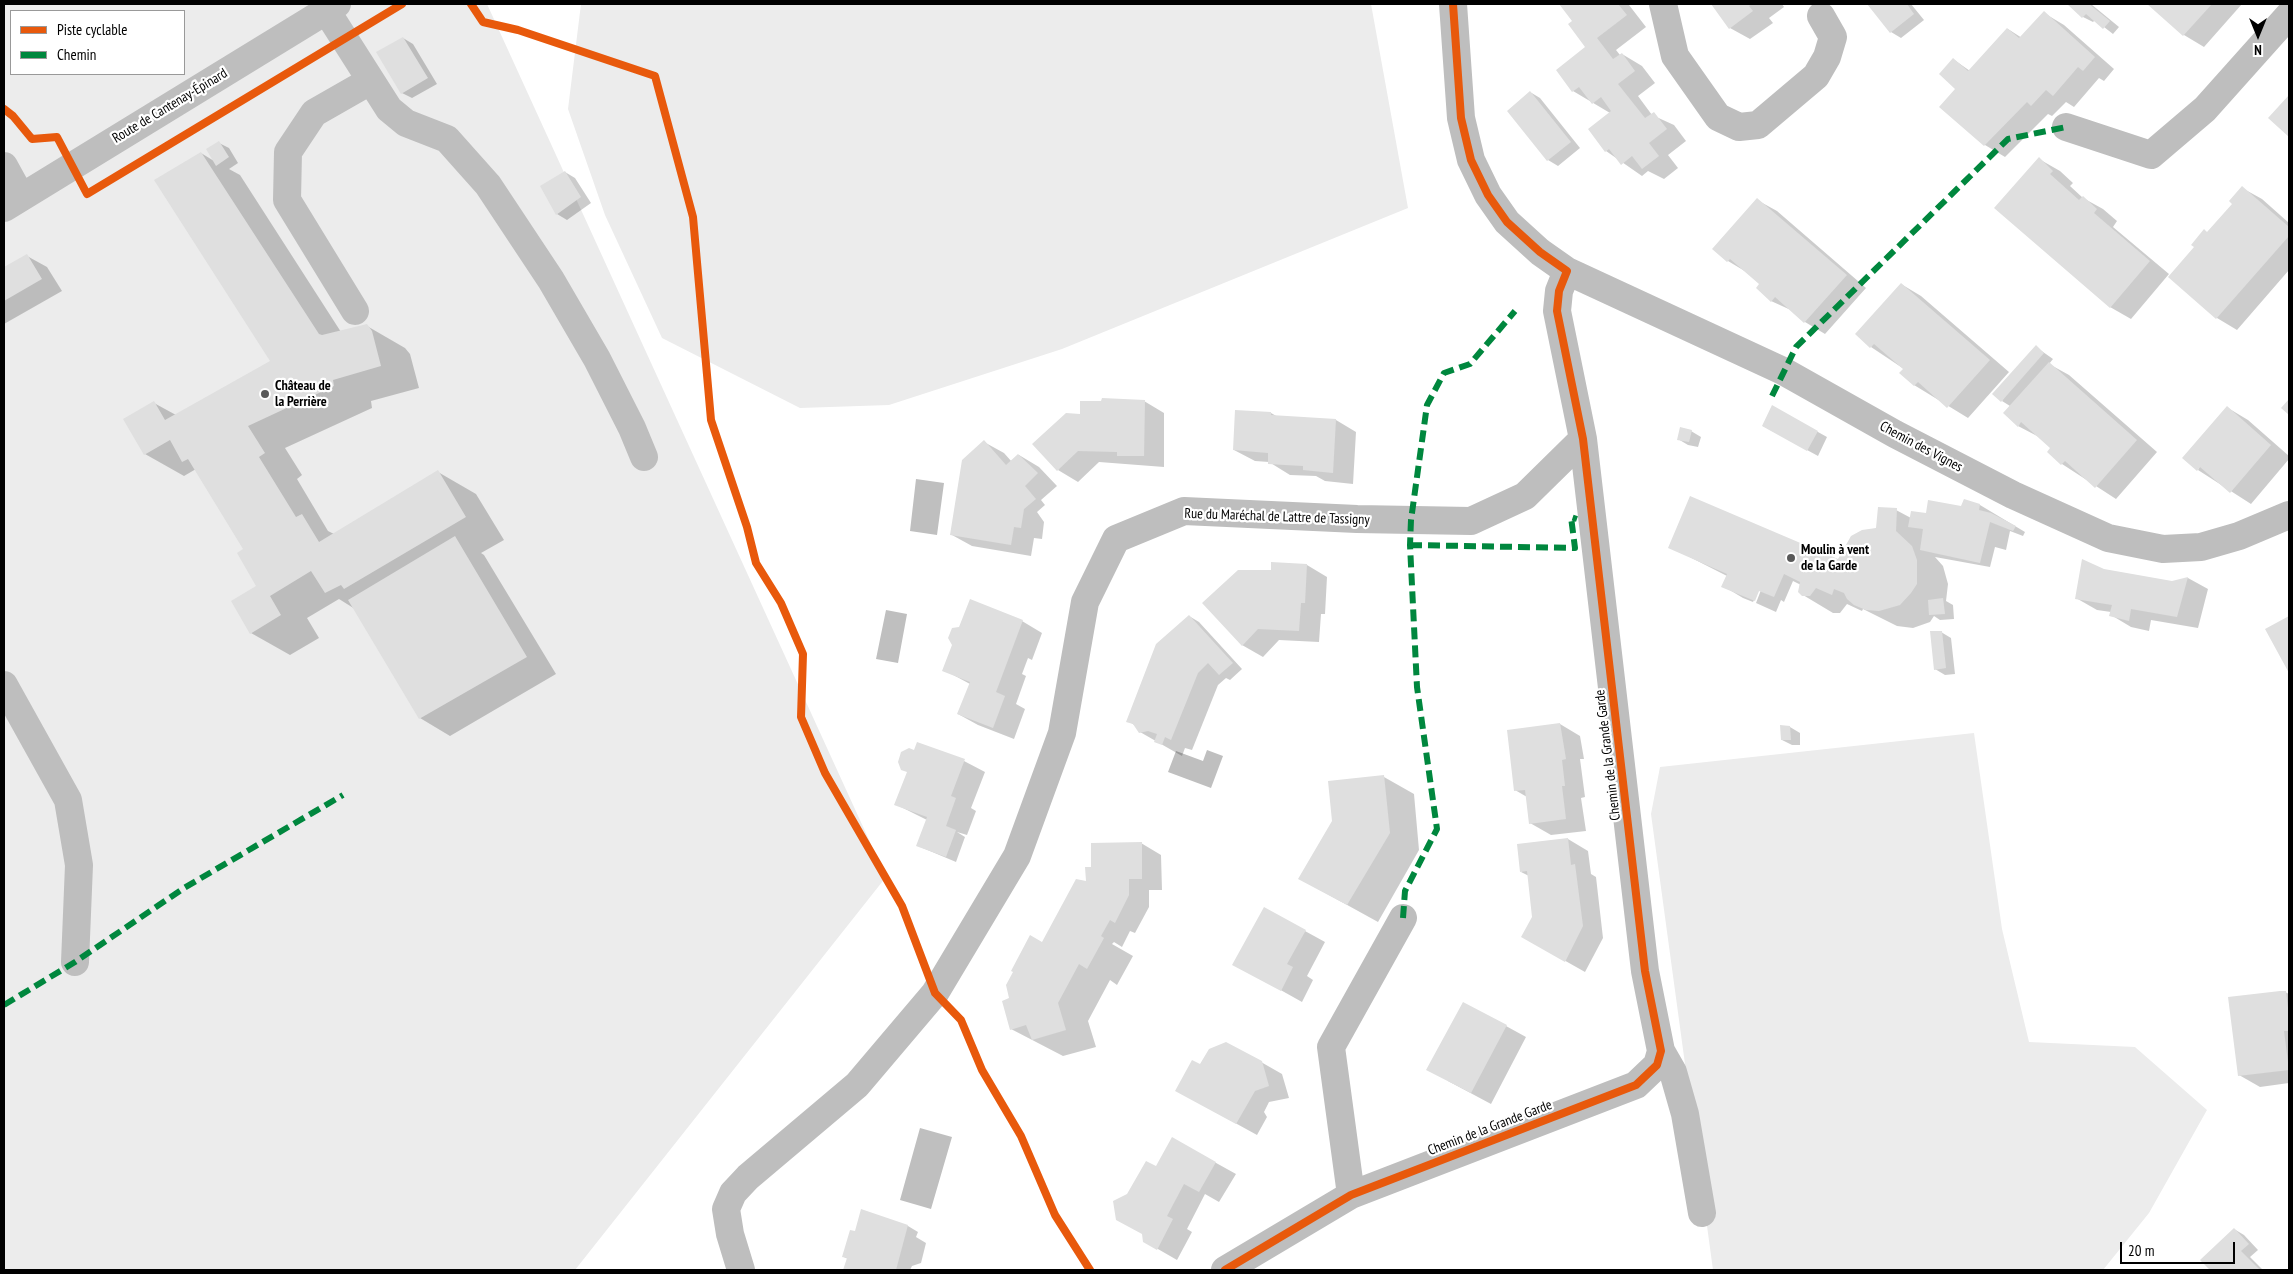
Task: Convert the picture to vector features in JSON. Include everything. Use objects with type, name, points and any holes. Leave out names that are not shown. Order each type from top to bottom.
[{"type":"street","points":[[1453,4],[1462,118],[1470,160],[1488,195],[1507,222],[1540,252],[1567,271]]},
{"type":"street","points":[[1663,4],[1675,56],[1718,117],[1739,127],[1758,125],[1816,76],[1827,57],[1833,38],[1821,16]]},
{"type":"street","points":[[331,7],[370,81],[389,110],[406,123],[447,139],[488,185],[551,280],[598,359],[644,457]]},
{"type":"street","name":"Route de Cantenay-Épinard","points":[[12,202],[331,7]]},
{"type":"street","points":[[2066,127],[2151,155],[2206,110],[2289,15]]},
{"type":"street","points":[[355,312],[287,200],[288,152],[314,113],[370,81]]},
{"type":"street","points":[[4,166],[12,202]]},
{"type":"street","name":"Chemin de la Grande Garde","points":[[1225,1270],[1351,1195],[1636,1085],[1657,1065],[1660,1051],[1645,971],[1583,439],[1557,311],[1560,291],[1567,271]]},
{"type":"street","name":"Chemin des Vignes","points":[[1567,271],[1783,371],[1894,434],[2013,495],[2108,538],[2163,548],[2201,547],[2239,536],[2289,515]]},
{"type":"street","name":"Rue du Maréchal de Lattre de Tassigny","points":[[741,1270],[730,1234],[726,1209],[734,1194],[748,1177],[857,1084],[935,993],[1017,856],[1062,733],[1084,602],[1116,539],[1184,511],[1357,519],[1470,521],[1525,496],[1583,439]]},
{"type":"street","points":[[4,685],[68,800],[79,865],[75,962]]},
{"type":"street","points":[[1351,1195],[1331,1047],[1403,918]]},
{"type":"street","points":[[1660,1051],[1674,1072],[1685,1114],[1702,1213]]},
{"type":"shaded area","points":[[4,4],[487,4],[886,877],[575,1270],[4,1270]]},
{"type":"shaded area","points":[[581,4],[1371,4],[1408,208],[1062,349],[889,405],[800,408],[662,338],[605,215],[568,109]]},
{"type":"shaded area","points":[[916,479],[944,483],[937,535],[910,531]]},
{"type":"shaded area","points":[[886,610],[907,614],[898,663],[876,659]]},
{"type":"shaded area","points":[[1974,733],[2002,929],[2029,1042],[2135,1047],[2207,1110],[2149,1213],[2103,1270],[1713,1270],[1651,814],[1660,767]]},
{"type":"shaded area","points":[[1207,750],[1223,756],[1211,788],[1168,772],[1176,751],[1203,761]]},
{"type":"shaded area","points":[[920,1128],[952,1137],[931,1209],[900,1200]]},
{"type":"building","points":[[1559,4],[1618,4],[1627,15],[1597,38],[1613,59],[1622,53],[1635,71],[1618,84],[1645,118],[1654,112],[1667,129],[1649,143],[1659,156],[1642,169],[1632,156],[1621,165],[1609,149],[1605,152],[1588,129],[1611,111],[1601,97],[1592,104],[1579,87],[1572,92],[1556,70],[1585,47],[1568,24],[1572,21]]},
{"type":"building","points":[[1711,4],[1752,4],[1749,6],[1753,11],[1729,29]]},
{"type":"building","points":[[1867,4],[1907,4],[1914,14],[1890,33]]},
{"type":"building","points":[[2067,4],[2089,4],[2110,21],[2103,29],[2086,14],[2082,18]]},
{"type":"building","points":[[2147,4],[2212,4],[2183,36]]},
{"type":"building","points":[[2044,11],[2095,57],[2083,71],[2078,67],[2053,96],[2046,90],[2031,106],[2027,102],[1984,146],[1939,107],[1955,89],[1939,74],[1953,58],[1968,71],[2007,28],[2019,38]]},
{"type":"building","points":[[403,37],[428,78],[401,94],[376,52]]},
{"type":"building","points":[[1530,91],[1571,142],[1547,161],[1507,111]]},
{"type":"building","points":[[2289,95],[2289,137],[2268,118]]},
{"type":"building","points":[[219,141],[229,157],[216,166],[206,149]]},
{"type":"building","name":"Château de la Perrière","points":[[201,152],[319,334],[322,335],[367,324],[372,331],[381,366],[333,380],[334,386],[248,426],[265,453],[259,457],[296,517],[302,514],[319,542],[438,470],[466,517],[344,589],[341,585],[325,593],[311,571],[270,596],[281,615],[250,634],[231,601],[256,586],[237,553],[243,549],[188,459],[182,462],[170,440],[144,455],[123,419],[154,401],[165,420],[270,361],[154,180]]},
{"type":"building","points":[[2039,157],[2053,171],[2050,174],[2079,200],[2083,196],[2097,209],[2094,213],[2150,261],[2110,308],[1994,208]]},
{"type":"building","points":[[565,171],[581,197],[556,215],[540,186]]},
{"type":"building","points":[[2242,186],[2289,227],[2289,236],[2216,319],[2168,277],[2194,247],[2191,245],[2204,229],[2207,232],[2232,204],[2229,201]]},
{"type":"building","points":[[1757,198],[1847,275],[1804,323],[1775,297],[1771,302],[1756,288],[1759,284],[1730,259],[1727,262],[1712,249]]},
{"type":"building","points":[[27,254],[42,279],[4,301],[4,267]]},
{"type":"building","points":[[1901,283],[1990,360],[1947,408],[1918,382],[1914,386],[1899,373],[1903,369],[1874,344],[1870,348],[1855,334]]},
{"type":"building","points":[[2036,345],[2044,353],[2001,402],[1992,394]]},
{"type":"building","points":[[2049,362],[2137,440],[2095,488],[2065,461],[2061,465],[2047,452],[2050,448],[2021,422],[2018,427],[2003,413]]},
{"type":"building","points":[[1102,398],[1145,400],[1144,456],[1117,456],[1117,452],[1078,451],[1057,471],[1032,444],[1066,413],[1080,414],[1080,401],[1101,401]]},
{"type":"building","points":[[2289,399],[2289,415],[2281,408]]},
{"type":"building","points":[[1772,405],[1818,431],[1807,451],[1762,426]]},
{"type":"building","points":[[2227,406],[2271,445],[2230,493],[2200,467],[2197,471],[2182,458]]},
{"type":"building","points":[[1235,410],[1271,412],[1271,415],[1336,419],[1333,473],[1303,470],[1303,466],[1268,464],[1268,453],[1233,450]]},
{"type":"building","points":[[1680,427],[1692,430],[1689,442],[1677,440]]},
{"type":"building","points":[[984,440],[1006,465],[1018,454],[1038,473],[1025,486],[1036,499],[1024,509],[1021,528],[1014,527],[1011,545],[950,535],[962,460]]},
{"type":"building","name":"Moulin à vent de la Garde","points":[[1690,496],[1838,559],[1851,536],[1862,530],[1876,528],[1878,507],[1897,508],[1896,531],[1912,546],[1917,560],[1917,584],[1900,605],[1879,611],[1866,610],[1854,605],[1847,599],[1844,593],[1834,589],[1832,595],[1816,588],[1810,596],[1802,596],[1798,592],[1800,582],[1784,574],[1774,597],[1759,591],[1755,601],[1721,587],[1727,574],[1668,548]]},
{"type":"building","points":[[1964,499],[1980,504],[1979,510],[1991,513],[2016,526],[2013,531],[1990,522],[1980,563],[1920,550],[1923,529],[1908,527],[1911,511],[1926,513],[1928,500],[1961,506]]},
{"type":"building","points":[[455,536],[527,657],[419,719],[348,600]]},
{"type":"building","points":[[2082,559],[2104,569],[2172,581],[2188,577],[2177,617],[2131,609],[2129,621],[2109,616],[2112,605],[2075,599]]},
{"type":"building","points":[[1271,562],[1307,564],[1305,603],[1301,603],[1299,631],[1258,629],[1242,646],[1202,603],[1238,570],[1271,570]]},
{"type":"building","points":[[1943,598],[1945,614],[1929,615],[1928,600]]},
{"type":"building","points":[[970,599],[1023,620],[996,692],[1005,696],[993,728],[957,714],[970,682],[942,671],[952,645],[948,638],[952,628],[959,627]]},
{"type":"building","points":[[1189,615],[1233,663],[1219,675],[1208,663],[1198,673],[1171,740],[1165,737],[1162,745],[1154,742],[1157,734],[1148,731],[1139,733],[1133,724],[1126,722],[1156,644]]},
{"type":"building","points":[[2289,616],[2289,673],[2265,629]]},
{"type":"building","points":[[1930,631],[1942,631],[1946,668],[1934,670]]},
{"type":"building","points":[[1560,723],[1566,759],[1562,760],[1565,786],[1562,786],[1566,819],[1529,824],[1525,790],[1514,791],[1507,730]]},
{"type":"building","points":[[1780,725],[1790,726],[1791,740],[1781,740]]},
{"type":"building","points":[[917,742],[965,759],[951,796],[956,798],[946,826],[956,830],[946,857],[916,846],[927,817],[894,805],[907,772],[901,770],[898,762],[901,752],[909,748],[914,750]]},
{"type":"building","points":[[1384,775],[1390,833],[1347,905],[1298,879],[1332,821],[1328,781]]},
{"type":"building","points":[[1568,838],[1571,865],[1575,864],[1583,926],[1565,962],[1521,937],[1532,917],[1527,871],[1520,872],[1517,844]]},
{"type":"building","points":[[1142,842],[1142,879],[1129,879],[1129,895],[1115,923],[1110,920],[1101,936],[1104,938],[1087,969],[1079,964],[1058,1003],[1066,1030],[1032,1040],[1026,1025],[1010,1030],[1002,1001],[1009,998],[1006,985],[1013,972],[1011,971],[1030,935],[1042,942],[1076,879],[1086,881],[1085,867],[1091,867],[1091,843]]},
{"type":"building","points":[[1264,907],[1306,930],[1287,964],[1293,967],[1281,991],[1232,965]]},
{"type":"building","points":[[2286,991],[2289,1017],[2289,1031],[2284,1031],[2289,1070],[2238,1076],[2228,997]]},
{"type":"building","points":[[1463,1002],[1507,1025],[1471,1093],[1426,1070]]},
{"type":"building","points":[[1226,1042],[1262,1061],[1269,1086],[1255,1091],[1236,1124],[1175,1091],[1192,1060],[1200,1064],[1209,1049]]},
{"type":"building","points":[[1172,1137],[1216,1162],[1199,1192],[1184,1184],[1167,1216],[1173,1219],[1157,1250],[1143,1242],[1142,1234],[1116,1220],[1113,1201],[1127,1194],[1146,1161],[1156,1166]]},
{"type":"building","points":[[861,1209],[908,1225],[896,1270],[843,1270],[847,1258],[842,1257],[850,1230],[855,1231]]},
{"type":"building","points":[[2234,1228],[2249,1244],[2241,1251],[2260,1270],[2210,1270],[2200,1260]]},
{"type":"marked path","points":[[1772,396],[1796,347],[2008,139],[2066,127]]},
{"type":"marked path","points":[[1403,918],[1405,891],[1437,829],[1417,687],[1410,545],[1411,520],[1427,405],[1444,373],[1470,364],[1515,311]]},
{"type":"marked path","points":[[1410,545],[1575,548],[1571,517],[1577,519]]},
{"type":"marked path","points":[[4,1005],[75,962],[184,888],[343,795]]},
{"type":"cycle path","points":[[4,109],[13,116],[32,139],[57,137],[87,194],[402,4]]},
{"type":"cycle path","points":[[471,4],[483,22],[518,30],[655,76],[693,217],[711,420],[747,527],[756,563],[781,603],[803,654],[801,717],[825,773],[902,906],[935,993],[961,1020],[982,1070],[1021,1136],[1055,1215],[1090,1270]]},
{"type":"cycle path","points":[[1225,1270],[1351,1195],[1636,1085],[1657,1065],[1661,1051],[1645,971],[1583,439],[1557,311],[1559,291],[1567,271],[1540,252],[1507,222],[1488,195],[1471,160],[1461,118],[1453,4]]},
{"type":"place","name":"Château de la Perrière","points":[[265,394]]},
{"type":"place","name":"Moulin à vent de la Garde","points":[[1791,558]]}]
